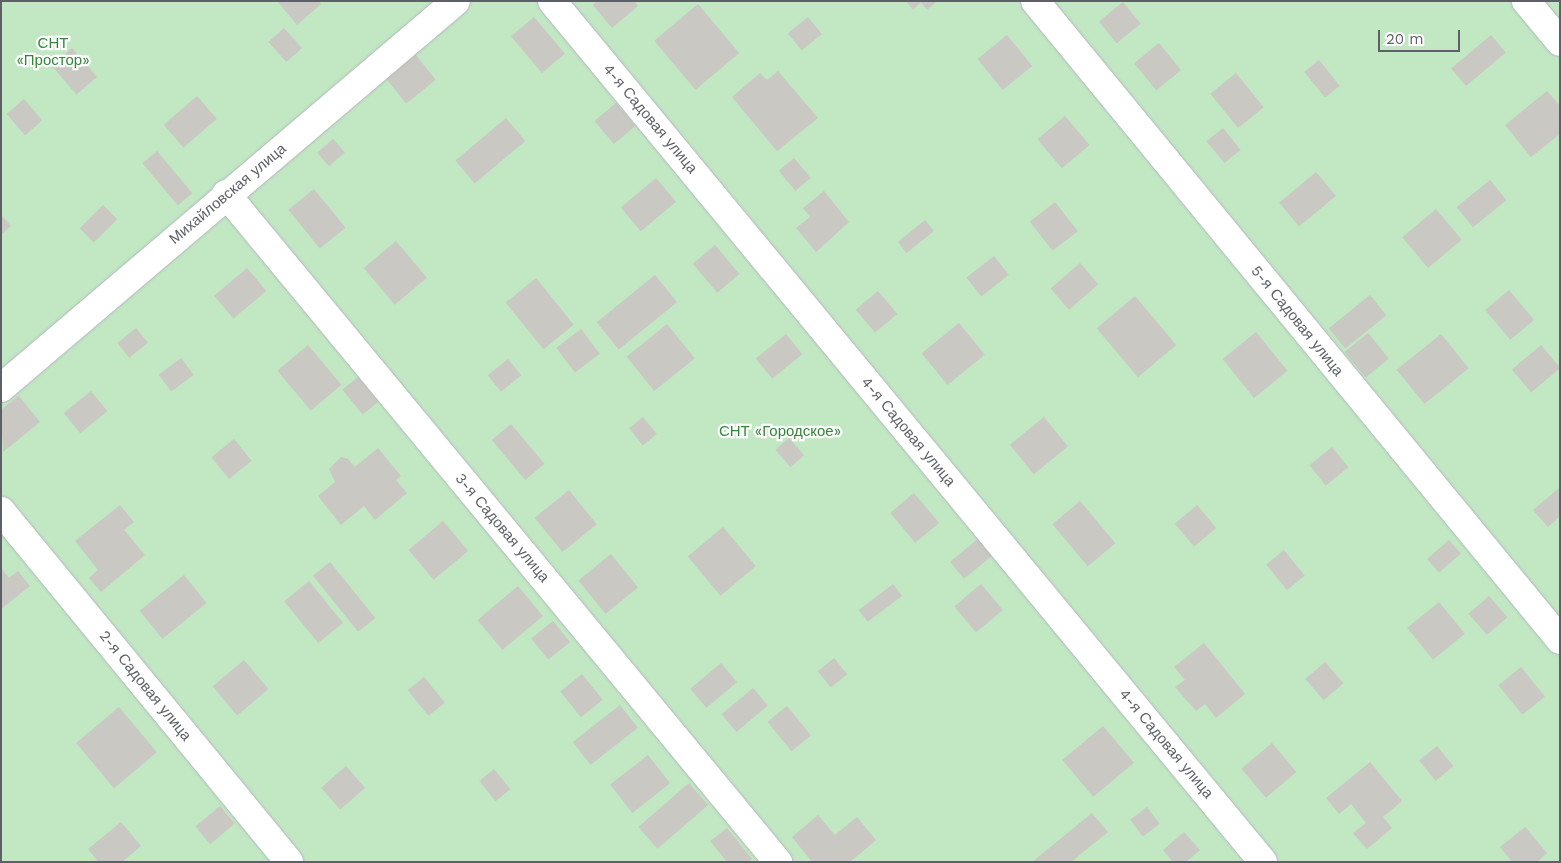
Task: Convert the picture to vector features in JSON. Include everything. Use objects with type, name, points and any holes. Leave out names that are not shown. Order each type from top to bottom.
[{"type":"street","name":"Михайловская улица","points":[[1,388],[226,194],[456,1]]},
{"type":"street","name":"4-я Садовая улица","points":[[552,1],[1263,862]]},
{"type":"street","name":"5-я Садовая улица","points":[[1035,1],[1560,640]]},
{"type":"street","points":[[1526,1],[1560,42]]},
{"type":"street","name":"3-я Садовая улица","points":[[226,194],[778,862]]},
{"type":"street","name":"2-я Садовая улица","points":[[1,511],[289,862]]},
{"type":"green space","name":"СНТ «Городское»","points":[[1,1],[1560,1],[1560,862],[1,862]]},
{"type":"building","points":[[277,1],[319,1],[321,4],[297,25]]},
{"type":"building","points":[[597,1],[634,1],[638,6],[612,28],[593,5]]},
{"type":"building","points":[[906,1],[937,1],[927,10],[921,2],[913,10]]},
{"type":"building","points":[[1123,2],[1141,24],[1117,43],[1099,22]]},
{"type":"building","points":[[698,4],[739,53],[695,90],[654,41]]},
{"type":"building","points":[[534,17],[565,54],[542,73],[511,36]]},
{"type":"building","points":[[808,17],[822,34],[802,50],[788,33]]},
{"type":"building","points":[[284,28],[302,48],[286,62],[268,42]]},
{"type":"building","points":[[1007,35],[1032,66],[1003,90],[977,59]]},
{"type":"building","points":[[1491,35],[1506,53],[1466,86],[1451,68]]},
{"type":"building","points":[[1159,43],[1181,70],[1156,90],[1134,63]]},
{"type":"building","points":[[72,48],[97,77],[77,94],[52,66]]},
{"type":"building","points":[[415,54],[436,80],[406,104],[385,78]]},
{"type":"building","points":[[1319,60],[1340,86],[1325,98],[1304,72]]},
{"type":"building","points":[[778,71],[818,118],[777,151],[732,97],[760,73],[767,80]]},
{"type":"building","points":[[1236,73],[1264,107],[1238,128],[1210,94]]},
{"type":"building","points":[[1547,91],[1560,106],[1560,134],[1531,157],[1505,125]]},
{"type":"building","points":[[197,96],[217,119],[183,148],[164,125]]},
{"type":"building","points":[[24,99],[42,120],[25,135],[7,114]]},
{"type":"building","points":[[616,103],[635,126],[614,144],[595,121]]},
{"type":"building","points":[[1065,116],[1089,145],[1062,168],[1037,139]]},
{"type":"building","points":[[506,118],[525,141],[475,183],[455,160]]},
{"type":"building","points":[[1223,128],[1241,150],[1224,163],[1207,141]]},
{"type":"building","points":[[333,139],[345,153],[329,166],[317,153]]},
{"type":"building","points":[[157,151],[192,193],[178,205],[142,163]]},
{"type":"building","points":[[794,158],[811,178],[795,191],[779,171]]},
{"type":"building","points":[[1316,172],[1336,196],[1299,227],[1279,203]]},
{"type":"building","points":[[656,178],[676,202],[641,231],[621,208]]},
{"type":"building","points":[[1490,180],[1506,200],[1473,227],[1457,207]]},
{"type":"building","points":[[314,189],[345,228],[320,249],[288,210]]},
{"type":"building","points":[[824,191],[849,222],[816,252],[796,228],[810,217],[803,208]]},
{"type":"building","points":[[1055,202],[1078,231],[1053,251],[1030,222]]},
{"type":"building","points":[[103,205],[117,219],[94,242],[80,228]]},
{"type":"building","points":[[1436,209],[1462,240],[1428,268],[1402,237]]},
{"type":"building","points":[[1,215],[11,226],[1,235]]},
{"type":"building","points":[[925,220],[934,231],[907,253],[898,242]]},
{"type":"building","points":[[396,241],[427,278],[395,305],[364,268]]},
{"type":"building","points":[[715,245],[739,274],[717,293],[693,264]]},
{"type":"building","points":[[994,256],[1009,275],[981,296],[966,278]]},
{"type":"building","points":[[1080,263],[1098,284],[1069,310],[1051,289]]},
{"type":"building","points":[[247,268],[266,291],[233,319],[214,296]]},
{"type":"building","points":[[655,275],[677,302],[619,349],[597,322]]},
{"type":"building","points":[[536,278],[574,325],[543,349],[506,303]]},
{"type":"building","points":[[1509,290],[1534,320],[1510,340],[1485,310]]},
{"type":"building","points":[[878,291],[897,314],[875,333],[856,310]]},
{"type":"building","points":[[1370,295],[1386,315],[1345,349],[1329,328]]},
{"type":"building","points":[[1135,296],[1176,345],[1138,377],[1097,328]]},
{"type":"building","points":[[959,323],[985,355],[947,385],[922,353]]},
{"type":"building","points":[[667,324],[695,358],[654,391],[627,357]]},
{"type":"building","points":[[136,328],[148,343],[129,358],[117,343]]},
{"type":"building","points":[[581,329],[600,354],[575,372],[556,348]]},
{"type":"building","points":[[1256,332],[1287,371],[1254,398],[1223,359]]},
{"type":"building","points":[[1368,333],[1389,359],[1365,378],[1345,352]]},
{"type":"building","points":[[786,334],[802,354],[772,379],[756,359]]},
{"type":"building","points":[[1441,334],[1469,368],[1424,404],[1397,370]]},
{"type":"building","points":[[308,345],[341,385],[311,411],[277,371]]},
{"type":"building","points":[[1541,345],[1560,368],[1531,392],[1512,369]]},
{"type":"building","points":[[181,358],[194,375],[171,392],[159,375]]},
{"type":"building","points":[[508,359],[521,375],[501,392],[488,375]]},
{"type":"building","points":[[358,377],[378,402],[363,414],[342,390]]},
{"type":"building","points":[[91,391],[107,411],[80,433],[64,413]]},
{"type":"building","points":[[19,396],[40,422],[3,452],[1,410]]},
{"type":"building","points":[[643,417],[657,434],[643,445],[629,428]]},
{"type":"building","points":[[1044,417],[1068,447],[1034,474],[1010,445]]},
{"type":"building","points":[[511,424],[544,464],[525,480],[492,440]]},
{"type":"building","points":[[789,438],[804,455],[791,467],[775,450]]},
{"type":"building","points":[[234,439],[252,461],[229,479],[211,457]]},
{"type":"building","points":[[1332,447],[1348,467],[1326,485],[1309,465]]},
{"type":"building","points":[[378,448],[401,476],[396,480],[407,493],[375,520],[364,506],[341,525],[318,496],[335,482],[329,469],[341,457],[348,459],[355,467]]},
{"type":"building","points":[[1559,488],[1560,516],[1548,527],[1533,510]]},
{"type":"building","points":[[569,490],[597,524],[562,552],[535,518]]},
{"type":"building","points":[[914,493],[939,523],[915,543],[890,513]]},
{"type":"building","points":[[1080,501],[1115,543],[1088,566],[1052,524]]},
{"type":"building","points":[[120,505],[134,522],[124,530],[145,555],[101,592],[89,578],[98,570],[75,541]]},
{"type":"building","points":[[1197,505],[1216,528],[1194,547],[1175,524]]},
{"type":"building","points":[[443,521],[468,551],[434,580],[409,550]]},
{"type":"building","points":[[723,527],[756,566],[721,596],[688,557]]},
{"type":"building","points":[[978,539],[992,556],[964,579],[950,562]]},
{"type":"building","points":[[1449,540],[1461,554],[1439,573],[1427,559]]},
{"type":"building","points":[[1284,550],[1305,576],[1287,590],[1266,564]]},
{"type":"building","points":[[611,554],[638,587],[605,614],[578,580]]},
{"type":"building","points":[[330,562],[375,618],[358,632],[313,576]]},
{"type":"building","points":[[1,568],[9,578],[18,571],[30,586],[1,609]]},
{"type":"building","points":[[184,575],[207,603],[162,639],[140,611]]},
{"type":"building","points":[[309,581],[343,623],[318,643],[284,601]]},
{"type":"building","points":[[893,584],[902,596],[868,622],[859,610]]},
{"type":"building","points":[[981,584],[1003,610],[976,633],[954,606]]},
{"type":"building","points":[[518,586],[543,616],[502,650],[477,620]]},
{"type":"building","points":[[1489,596],[1507,617],[1487,635],[1469,614]]},
{"type":"building","points":[[1439,602],[1465,634],[1433,660],[1407,628]]},
{"type":"building","points":[[553,621],[570,642],[548,660],[531,639]]},
{"type":"building","points":[[1204,643],[1245,694],[1216,718],[1205,704],[1196,711],[1175,687],[1185,680],[1174,667]]},
{"type":"building","points":[[834,658],[847,674],[831,688],[818,671]]},
{"type":"building","points":[[244,660],[268,689],[237,715],[213,686]]},
{"type":"building","points":[[1325,662],[1343,683],[1324,700],[1305,679]]},
{"type":"building","points":[[721,663],[737,682],[706,708],[690,689]]},
{"type":"building","points":[[1521,667],[1545,697],[1522,715],[1498,685]]},
{"type":"building","points":[[582,674],[603,700],[581,717],[560,692]]},
{"type":"building","points":[[424,677],[445,703],[428,716],[408,690]]},
{"type":"building","points":[[753,688],[768,706],[736,732],[722,714]]},
{"type":"building","points":[[620,705],[638,728],[591,765],[573,742]]},
{"type":"building","points":[[787,706],[811,736],[791,751],[768,722]]},
{"type":"building","points":[[119,707],[157,752],[114,788],[76,743]]},
{"type":"building","points":[[1103,726],[1134,763],[1093,797],[1062,760]]},
{"type":"building","points":[[1272,743],[1296,772],[1266,798],[1241,769]]},
{"type":"building","points":[[1437,746],[1453,766],[1435,781],[1419,760]]},
{"type":"building","points":[[648,755],[670,783],[632,813],[610,785]]},
{"type":"building","points":[[1370,762],[1402,801],[1383,817],[1392,828],[1367,849],[1353,833],[1366,823],[1351,804],[1339,814],[1326,798]]},
{"type":"building","points":[[346,766],[365,788],[340,810],[321,788]]},
{"type":"building","points":[[494,769],[510,789],[496,801],[479,781]]},
{"type":"building","points":[[689,783],[708,805],[657,849],[638,827]]},
{"type":"building","points":[[220,806],[235,824],[210,844],[195,827]]},
{"type":"building","points":[[1147,807],[1160,824],[1143,836],[1130,820]]},
{"type":"building","points":[[1092,813],[1108,832],[1071,862],[1032,862]]},
{"type":"building","points":[[818,815],[835,835],[857,817],[876,840],[850,862],[812,862],[792,837]]},
{"type":"building","points":[[121,822],[141,846],[122,862],[98,862],[88,849]]},
{"type":"building","points":[[1525,827],[1547,853],[1537,862],[1512,862],[1500,847]]},
{"type":"building","points":[[727,828],[752,859],[748,862],[727,862],[710,841]]},
{"type":"building","points":[[1184,832],[1200,850],[1186,862],[1173,862],[1163,850]]},
{"type":"park label","name":"СНТ «Простор»","points":[[53,52]]}]
